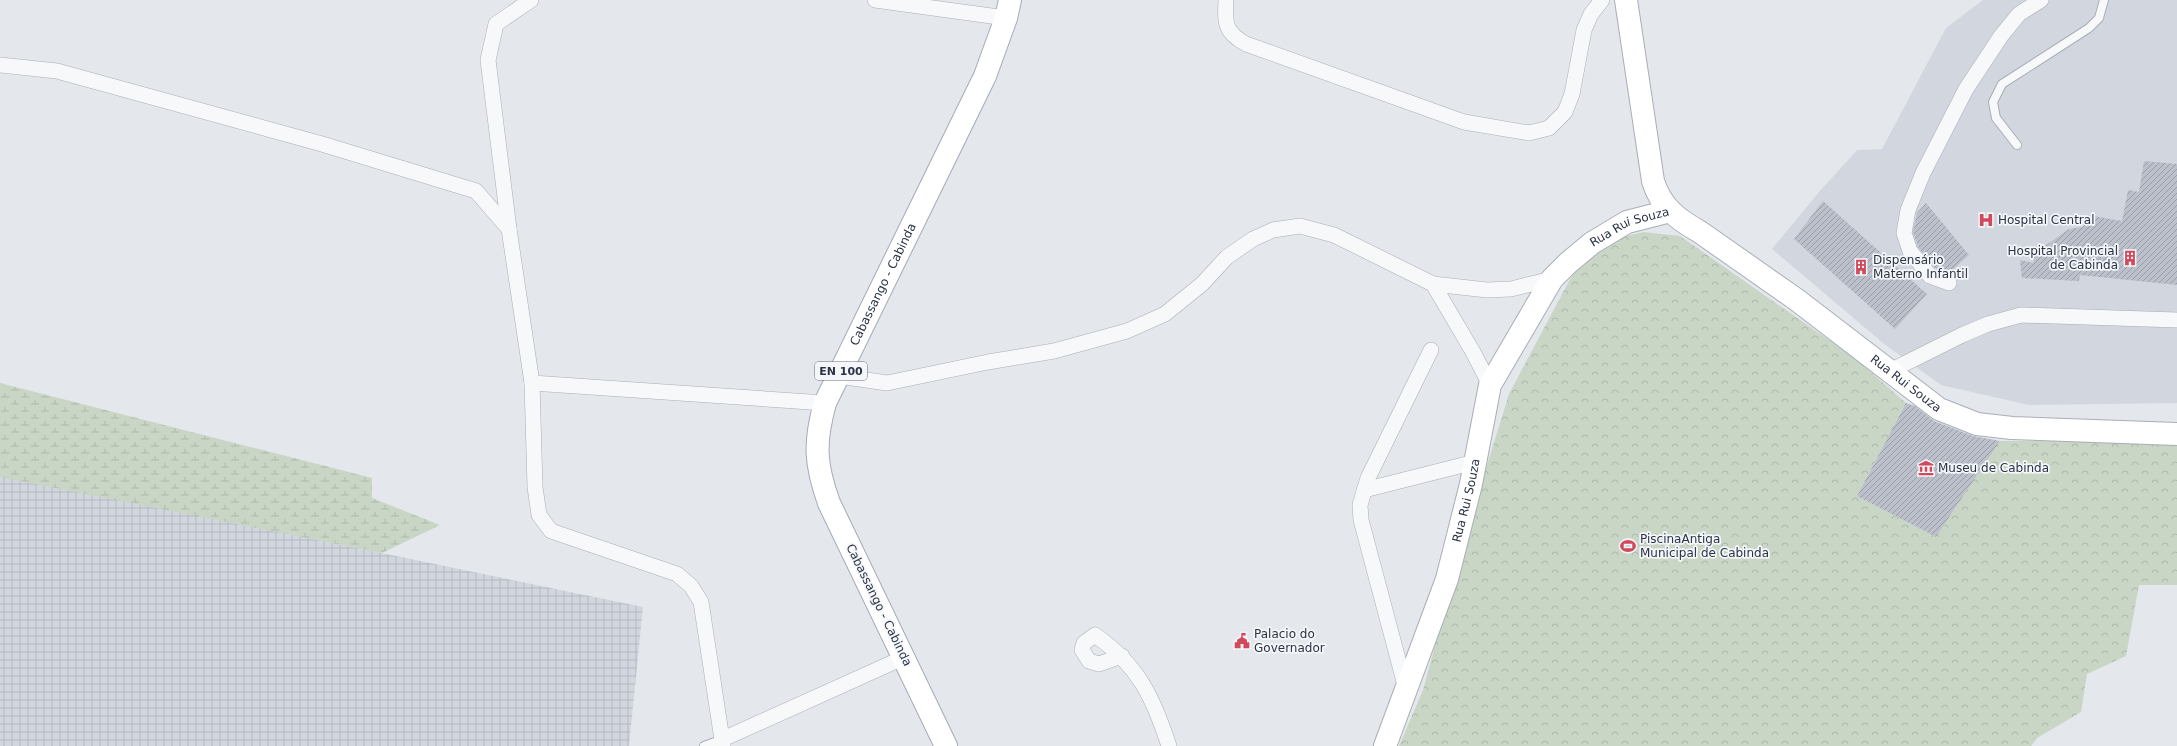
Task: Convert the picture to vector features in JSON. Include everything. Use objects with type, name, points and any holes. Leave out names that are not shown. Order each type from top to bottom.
[{"type":"main road","points":[[1626,0],[1653,181],[1658,196],[1670,212]]},
{"type":"main road","name":"Cabassango - Cabinda","points":[[946,746],[905,658],[829,503],[819,476],[818,429],[825,403],[985,76],[1008,9]]},
{"type":"main road","name":"Rua Rui Souza","points":[[1385,746],[1407,691],[1447,579],[1475,462],[1490,385],[1552,279],[1592,243],[1627,222],[1670,212],[1797,300],[1939,409],[1977,424],[2012,428],[2177,434]]},
{"type":"street","points":[[531,0],[496,24],[488,60],[509,229],[532,383],[535,487],[539,515],[551,531],[677,574],[691,586],[701,602],[723,742],[905,658]]},
{"type":"street","points":[[875,0],[1008,9]]},
{"type":"street","points":[[1226,0],[1225,21],[1228,30],[1233,38],[1246,44],[1464,122],[1529,133],[1549,128],[1565,112],[1572,94],[1584,30],[1591,14],[1602,0]]},
{"type":"street","points":[[1949,283],[1930,276],[1910,251],[1904,233],[1908,210],[1923,173],[1966,89],[2001,36],[2019,14],[2041,0]]},
{"type":"street","points":[[0,65],[57,71],[322,144],[476,191],[509,229]]},
{"type":"street","points":[[839,376],[887,384],[988,362],[1054,351],[1127,331],[1165,314],[1202,284],[1227,257],[1253,239],[1274,230],[1300,226],[1334,234],[1433,284],[1487,290],[1511,289],[1552,279]]},
{"type":"street","points":[[1433,284],[1473,352],[1490,385]]},
{"type":"street","points":[[1890,372],[1988,324],[2021,315],[2177,320]]},
{"type":"street","points":[[1407,691],[1361,520],[1360,505],[1364,490],[1431,350]]},
{"type":"street","points":[[532,383],[825,403]]},
{"type":"street","points":[[1364,490],[1475,462]]},
{"type":"street","points":[[1122,656],[1133,668],[1157,709],[1168,746]]},
{"type":"lane","points":[[2017,145],[1996,118],[1993,102],[2002,84],[2089,28],[2099,18],[2104,0]]},
{"type":"lane","points":[[704,746],[723,742]]},
{"type":"shaded area","name":"Hospital Central","points":[[1983,0],[2177,0],[2177,403],[2029,405],[1941,385],[1883,343],[1772,249],[1819,192],[1857,150],[1882,149],[1946,28]]},
{"type":"shaded area","points":[[0,476],[643,607],[629,746],[0,746]]},
{"type":"green space","points":[[1644,232],[1680,236],[1856,359],[1906,403],[1857,496],[1936,537],[2000,441],[2177,441],[2177,585],[2139,585],[2126,656],[2087,674],[2081,712],[2037,738],[2031,746],[1399,746],[1423,690],[1461,550],[1509,394],[1569,281],[1585,257],[1613,239]]},
{"type":"green space","points":[[0,383],[372,478],[372,498],[440,525],[382,553],[0,477]]},
{"type":"building","points":[[2144,161],[2177,164],[2177,285],[2080,275],[2079,281],[2022,278],[2020,260],[2033,263],[2035,253],[2069,229],[2083,227],[2088,215],[2122,221],[2128,190],[2139,192]]},
{"type":"building","name":"Dispensário Materno Infantil","points":[[1823,201],[1927,294],[1895,329],[1794,239]]},
{"type":"building","points":[[1926,203],[1969,255],[1949,273],[1935,268],[1918,247],[1913,232],[1917,213]]},
{"type":"building","name":"Museu de Cabinda","points":[[1906,403],[1915,406],[1934,421],[1973,436],[2000,441],[1936,537],[1857,496]]},
{"type":"place","name":"Hospital Central","points":[[1986,220]]},
{"type":"place","name":"Hospital Provincial de Cabinda","points":[[2130,258]]},
{"type":"place","name":"Dispensário Materno Infantil","points":[[1861,267]]},
{"type":"place","name":"Museu de Cabinda","points":[[1926,468]]},
{"type":"place","name":"PiscinaAntiga Municipal de Cabinda","points":[[1628,546]]},
{"type":"place","name":"Palacio do Governador","points":[[1242,641]]}]
